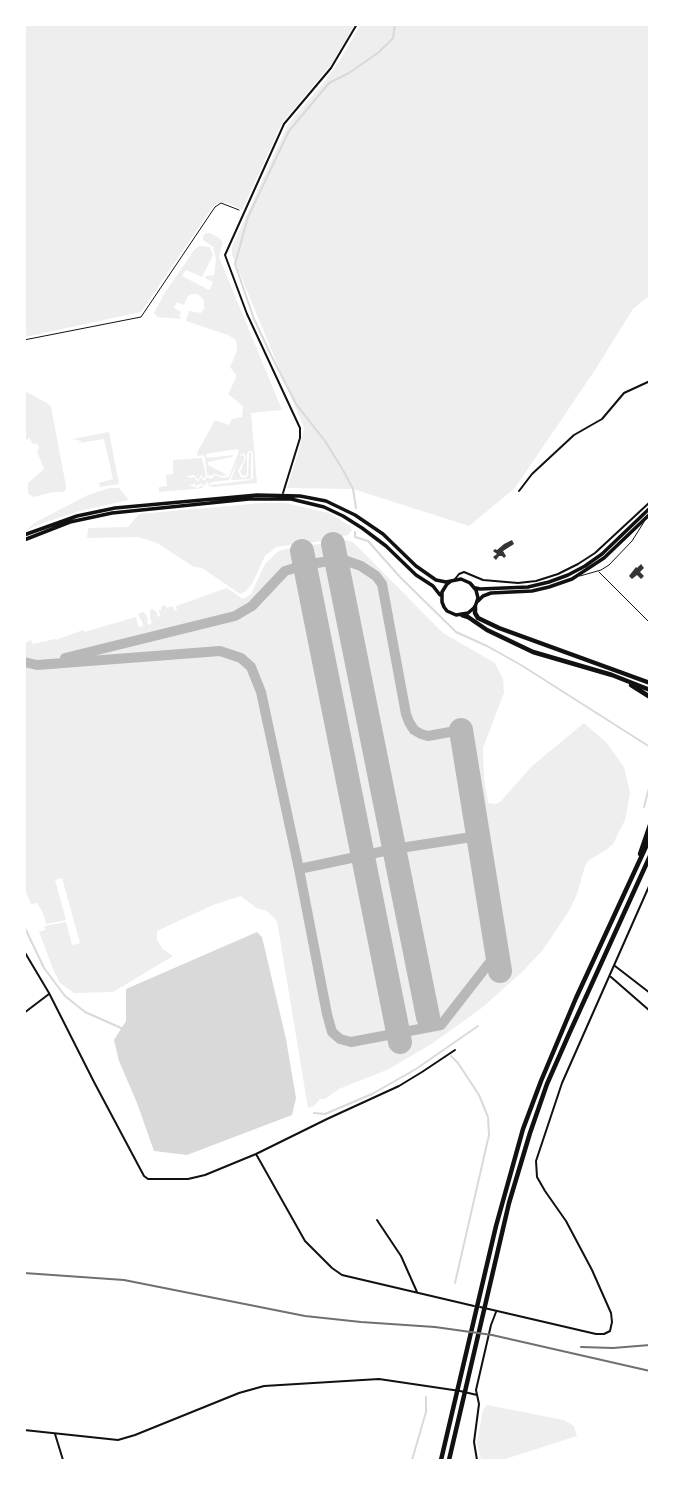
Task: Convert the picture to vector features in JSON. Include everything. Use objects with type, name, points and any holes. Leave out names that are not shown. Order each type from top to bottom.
[{"type":"highway","points":[[476,605],[477,616],[489,624],[596,668],[649,686]]},
{"type":"highway","points":[[461,615],[533,652],[596,668],[649,697]]},
{"type":"highway","points":[[639,861],[649,825]]},
{"type":"highway","points":[[441,1461],[508,1180],[530,1111],[576,998],[649,838]]},
{"type":"highway","points":[[449,1461],[509,1203],[537,1113],[569,1034],[649,856]]},
{"type":"main road","points":[[24,538],[71,517],[116,508],[283,494],[318,498],[342,508],[374,528],[427,574],[440,581],[466,580],[480,589],[528,587],[549,582],[585,566],[602,554],[649,508]]},
{"type":"main road","points":[[24,538],[70,522],[112,513],[249,499],[291,499],[324,507],[362,528],[386,546],[416,575],[433,586],[447,611],[461,615],[468,613],[483,596],[491,593],[532,591],[572,579],[604,558],[649,515]]},
{"type":"main road","points":[[441,597],[444,588],[453,581]]},
{"type":"main road","points":[[474,587],[477,594],[476,605]]},
{"type":"street","points":[[283,494],[300,438],[300,428],[247,314],[225,255],[284,124],[331,68],[357,24]]},
{"type":"street","points":[[519,491],[532,474],[565,442],[584,428],[600,421],[624,393],[649,381]]},
{"type":"street","points":[[453,581],[462,572],[483,580],[510,583],[536,581],[558,574],[596,553],[649,502]]},
{"type":"street","points":[[256,1154],[305,1241],[342,1275],[596,1334],[610,1331],[611,1313],[592,1269],[566,1221],[537,1177],[536,1161],[562,1083],[649,884]]},
{"type":"street","points":[[24,951],[148,1179],[188,1179],[205,1175],[256,1154],[399,1086],[455,1050]]},
{"type":"street","points":[[614,965],[649,993]]},
{"type":"street","points":[[609,976],[649,1011]]},
{"type":"street","points":[[24,1013],[49,993]]},
{"type":"street","points":[[377,1220],[401,1256],[418,1293]]},
{"type":"street","points":[[477,1461],[474,1442],[479,1404],[478,1382],[496,1311]]},
{"type":"street","points":[[24,1430],[118,1440],[239,1392],[264,1386],[379,1379],[477,1395]]},
{"type":"street","points":[[55,1433],[63,1461]]},
{"type":"lane","points":[[572,579],[609,565],[632,541],[649,515]]},
{"type":"lane","points":[[597,571],[649,623]]},
{"type":"path","points":[[24,340],[141,317],[215,207],[224,204],[244,213]]},
{"type":"shaded area","points":[[361,24],[649,25],[649,296],[633,309],[515,488],[469,526],[353,489],[287,488],[304,428],[232,255],[232,247],[288,124],[325,81]]},
{"type":"shaded area","points":[[24,25],[354,25],[333,62],[282,123],[242,210],[228,203],[214,205],[141,312],[25,337]]},
{"type":"shaded area","points":[[206,233],[223,242],[219,257],[282,410],[251,413],[257,483],[213,487],[208,484],[210,485],[251,480],[253,454],[252,451],[249,451],[247,475],[243,476],[240,472],[246,458],[245,454],[240,456],[245,458],[238,471],[241,477],[248,476],[251,452],[251,479],[231,480],[239,458],[229,480],[210,484],[207,482],[204,486],[201,483],[197,486],[189,485],[198,488],[201,485],[204,488],[159,492],[159,487],[167,486],[166,475],[173,474],[173,460],[202,458],[206,475],[204,479],[201,475],[198,480],[194,475],[188,476],[194,477],[198,482],[201,477],[204,481],[215,475],[222,478],[229,477],[239,451],[237,449],[206,454],[207,458],[233,455],[208,462],[208,465],[227,475],[222,476],[215,474],[207,475],[205,457],[198,456],[197,453],[215,420],[229,425],[232,419],[242,417],[243,406],[228,394],[236,378],[230,367],[237,351],[236,340],[186,321],[189,311],[201,313],[204,309],[204,300],[198,294],[188,296],[184,305],[177,302],[174,308],[181,312],[179,316],[182,319],[157,317],[154,313],[164,294],[199,246],[210,247],[213,255],[202,277],[186,270],[182,276],[210,289],[213,282],[205,278],[214,275],[216,260],[213,247],[203,240]]},
{"type":"shaded area","points":[[25,391],[51,407],[66,486],[63,492],[34,497],[28,494],[28,483],[44,469],[37,443],[34,445],[29,438],[25,441]]},
{"type":"shaded area","points":[[109,432],[119,484],[100,487],[99,483],[113,479],[104,439],[78,443],[82,441],[72,439]]},
{"type":"shaded area","points":[[109,488],[119,488],[129,500],[79,511],[25,531],[36,522],[88,495]]},
{"type":"shaded area","points":[[285,503],[329,513],[352,530],[348,535],[323,541],[276,547],[265,556],[252,584],[240,594],[202,568],[194,567],[157,543],[138,537],[87,538],[88,528],[128,527],[139,514]]},
{"type":"shaded area","points":[[345,540],[353,542],[443,633],[495,663],[503,679],[504,693],[483,748],[488,803],[500,802],[532,766],[584,723],[606,742],[624,767],[630,793],[625,820],[613,844],[589,860],[569,911],[542,951],[520,974],[483,1007],[433,1043],[389,1069],[339,1089],[308,1108],[277,921],[267,911],[256,908],[241,896],[213,905],[157,931],[157,940],[163,949],[173,956],[113,992],[74,993],[60,983],[39,932],[45,930],[44,926],[66,922],[72,945],[80,943],[62,878],[55,880],[66,920],[46,924],[37,903],[31,904],[25,890],[25,643],[31,640],[33,644],[56,640],[83,630],[84,632],[136,617],[138,626],[142,627],[138,614],[143,612],[150,625],[150,610],[156,611],[158,617],[159,610],[164,605],[167,608],[172,606],[175,611],[176,606],[227,588],[243,599],[251,594],[265,564],[277,552]]},
{"type":"shaded area","points":[[257,932],[262,937],[286,1039],[296,1098],[292,1115],[187,1155],[154,1151],[119,1061],[114,1040],[126,1021],[126,989]]},
{"type":"shaded area","points":[[487,1405],[564,1420],[574,1426],[577,1436],[502,1460],[481,1460],[477,1442],[483,1410]]},
{"type":"building","points":[[512,540],[514,544],[503,551],[506,556],[499,556],[496,560],[493,557],[497,554],[493,551]]},
{"type":"building","points":[[641,564],[644,568],[640,572],[644,576],[641,579],[637,575],[632,579],[629,576]]},
{"type":"waterway","points":[[356,508],[353,489],[343,470],[325,441],[296,404],[271,355],[254,319],[235,264],[248,217],[289,131],[329,83],[379,52],[393,38],[395,24]]},
{"type":"waterway","points":[[355,532],[355,537],[368,541],[456,632],[521,665],[650,747]]},
{"type":"waterway","points":[[644,807],[650,784]]},
{"type":"waterway","points":[[24,926],[44,968],[65,996],[85,1012],[121,1028]]},
{"type":"waterway","points":[[314,1113],[325,1114],[372,1094],[416,1069],[478,1026]]},
{"type":"waterway","points":[[451,1056],[479,1095],[488,1117],[489,1135],[455,1283]]},
{"type":"waterway","points":[[412,1460],[426,1412],[426,1397]]},
{"type":"taxiway","points":[[65,658],[235,616],[252,606],[285,571],[304,565],[347,561],[361,566],[376,576],[382,584],[406,714],[414,730],[428,736],[461,730]]},
{"type":"taxiway","points":[[24,662],[37,665],[220,651],[241,658],[251,667],[261,692],[327,1014],[332,1032],[340,1039],[351,1042],[441,1025],[497,953]]},
{"type":"taxiway","points":[[299,869],[394,849],[478,836]]},
{"type":"runway","points":[[333,544],[428,1017]]},
{"type":"runway","points":[[302,551],[400,1042]]},
{"type":"runway","points":[[461,730],[500,971]]},
{"type":"railway","points":[[24,1273],[124,1280],[305,1316],[435,1327],[492,1335],[650,1371]]},
{"type":"railway","points":[[581,1347],[650,1345]]}]
